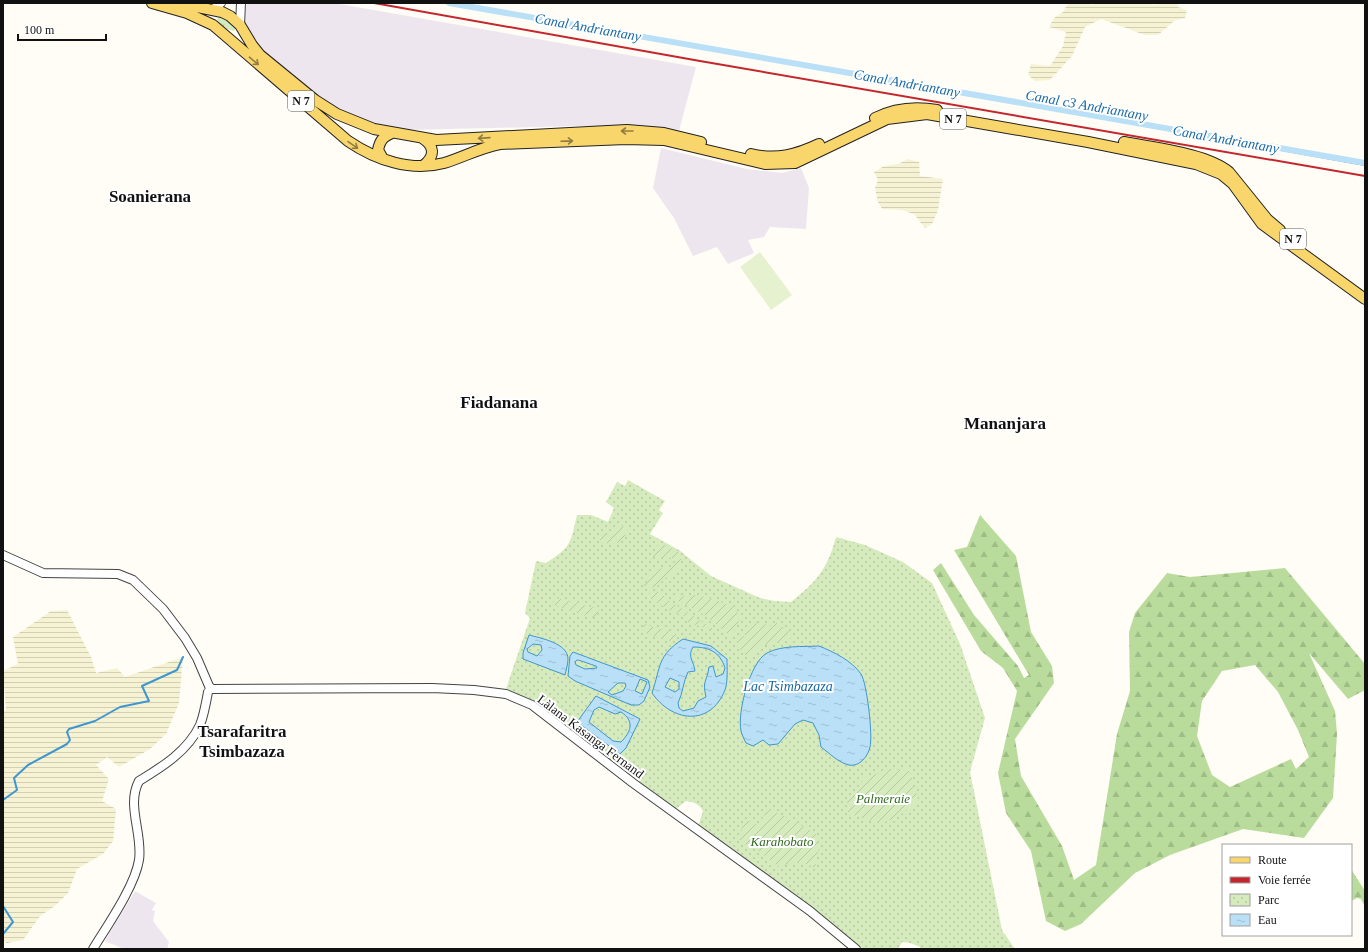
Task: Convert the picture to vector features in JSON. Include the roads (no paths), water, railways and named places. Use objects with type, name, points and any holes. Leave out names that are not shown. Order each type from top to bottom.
[{"type":"main road","points":[[152,3],[187,12],[213,25],[225,34],[236,34],[240,25],[230,16],[212,10],[177,3]]},
{"type":"main road","points":[[212,10],[211,19],[213,25]]},
{"type":"main road","name":"N 7","points":[[240,25],[260,55],[316,100],[337,114],[374,130],[422,138],[469,139],[627,130],[664,133],[761,156],[789,156],[798,154],[890,111],[921,107],[1171,151],[1217,164],[1229,172],[1267,219],[1280,230],[1365,290]]},
{"type":"main road","name":"N 7","points":[[225,34],[348,141],[372,156],[410,165],[444,163],[481,148],[500,144],[626,139],[664,140],[765,164],[795,163],[887,119],[927,114],[1123,148],[1206,167],[1221,174],[1232,184],[1262,224],[1365,299]]},
{"type":"main road","points":[[383,159],[378,150],[379,143],[382,138],[392,133]]},
{"type":"main road","points":[[422,138],[431,145],[433,150],[432,157],[424,165]]},
{"type":"street","points":[[212,10],[221,3]]},
{"type":"street","points":[[240,25],[241,3]]},
{"type":"street","points":[[3,555],[43,573],[118,574],[133,580],[163,609],[185,638],[197,658],[210,689],[200,725],[191,740],[170,762],[139,782],[137,785],[134,799],[140,842],[138,865],[130,885],[93,949]]},
{"type":"street","name":"Làlana Kasanga Fernand","points":[[210,689],[432,688],[474,690],[506,694],[532,705],[633,783],[810,911],[856,949]]},
{"type":"water","points":[[529,635],[559,645],[567,653],[568,659],[565,675],[523,659],[523,653]],"holes":[[[533,644],[541,645],[542,650],[537,656],[528,652],[527,649]]]},
{"type":"water","points":[[683,639],[711,646],[727,659],[727,679],[725,690],[718,702],[710,710],[701,715],[680,715],[660,703],[652,693],[661,662],[668,651]],"holes":[[[693,647],[709,649],[717,654],[725,668],[723,674],[716,677],[713,666],[709,667],[705,684],[706,697],[698,701],[694,708],[683,711],[679,708],[678,703],[688,672],[695,671],[691,656],[691,650]],[[670,678],[679,682],[679,689],[675,692],[665,687]]]},
{"type":"water","name":"Lac Tsimbazaza","points":[[819,646],[848,661],[857,669],[863,679],[869,710],[871,741],[867,754],[860,763],[849,765],[834,758],[821,747],[819,735],[813,723],[803,720],[795,724],[778,744],[769,745],[763,740],[753,746],[746,743],[741,732],[741,712],[746,689],[755,666],[761,658],[773,650],[793,647]]},
{"type":"water","points":[[573,652],[648,680],[650,687],[644,701],[639,705],[631,705],[575,681],[568,676],[570,656]],"holes":[[[577,660],[596,666],[597,668],[585,669],[576,665],[575,662]],[[640,679],[647,682],[642,694],[635,691]],[[618,683],[625,683],[626,686],[623,691],[612,695],[608,692]]]},
{"type":"water","points":[[596,696],[640,719],[626,748],[620,754],[577,722]],"holes":[[[599,707],[615,714],[621,712],[630,723],[629,730],[621,742],[613,741],[589,722],[594,710]]]},
{"type":"waterway","name":"Canal c3 Andriantany","points":[[449,3],[1365,163]]},
{"type":"waterway","name":"Canal c3 Andriantany","points":[[805,65],[1365,165]]},
{"type":"waterway","points":[[3,800],[17,790],[14,778],[28,765],[67,744],[70,740],[67,732],[69,729],[95,721],[120,707],[149,701],[142,686],[177,670],[183,657]]},
{"type":"waterway","points":[[3,906],[13,922],[3,934]]},
{"type":"railway","points":[[374,3],[1365,176]]},
{"type":"district","name":"Soanierana","points":[[150,196]]},
{"type":"district","name":"Fiadanana","points":[[499,402]]},
{"type":"district","name":"Mananjara","points":[[1005,423]]},
{"type":"district","name":"Tsarafaritra Tsimbazaza","points":[[242,741]]},
{"type":"water label","name":"Canal Andriantany","points":[[588,27]]},
{"type":"water label","name":"Canal Andriantany","points":[[907,83]]},
{"type":"water label","name":"Canal Andriantany","points":[[1226,139]]},
{"type":"park label","name":"Palmeraie","points":[[883,798]]},
{"type":"park label","name":"Karahobato","points":[[782,841]]}]
